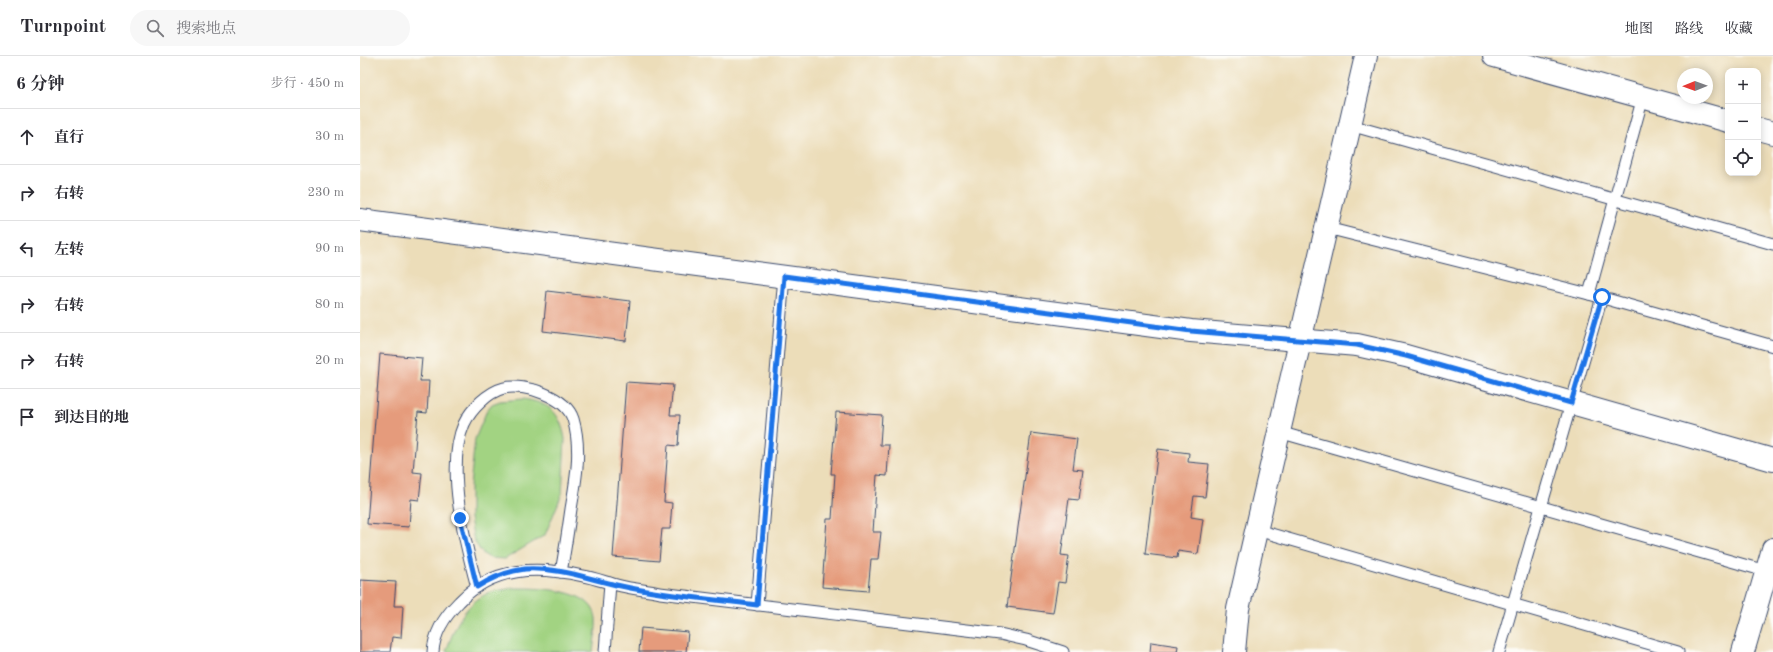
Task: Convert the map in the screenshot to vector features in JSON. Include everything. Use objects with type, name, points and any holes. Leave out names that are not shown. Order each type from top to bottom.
[{"type":"street","points":[[1234,652],[1238,609],[1366,56]]},
{"type":"street","points":[[1494,56],[1725,120]]},
{"type":"street","points":[[1761,130],[1773,133]]},
{"type":"street","points":[[360,220],[1191,331],[1357,345],[1406,356],[1773,460]]},
{"type":"street","points":[[1743,652],[1770,572],[1773,549]]},
{"type":"lane","points":[[1589,294],[1643,98]]},
{"type":"lane","points":[[1350,125],[1773,244]]},
{"type":"lane","points":[[1327,228],[1602,297],[1773,346]]},
{"type":"lane","points":[[757,605],[784,276]]},
{"type":"lane","points":[[1499,652],[1602,297]]},
{"type":"lane","points":[[477,587],[460,518],[457,494],[457,462],[460,439],[464,424],[472,410],[489,395],[504,388],[520,387],[551,396],[564,404],[572,418],[579,462],[562,572]]},
{"type":"lane","points":[[1279,432],[1770,572]]},
{"type":"lane","points":[[1257,530],[1678,652]]},
{"type":"lane","points":[[433,652],[434,639],[449,612],[465,595],[490,579],[524,569],[562,572],[660,593],[1000,634],[1063,652]]},
{"type":"lane","points":[[605,652],[610,583]]},
{"type":"green space","points":[[523,399],[547,406],[557,416],[560,422],[565,439],[562,494],[545,535],[505,559],[490,558],[483,554],[474,541],[470,518],[470,486],[475,439],[487,410],[492,404],[500,401]]},
{"type":"green space","points":[[512,588],[534,588],[561,591],[584,600],[592,608],[596,618],[593,652],[446,652],[456,626],[472,604],[488,593]]},
{"type":"building","points":[[547,291],[630,301],[626,341],[543,331]]},
{"type":"building","points":[[380,354],[422,358],[420,381],[429,381],[427,413],[418,412],[413,472],[422,473],[419,500],[411,499],[409,527],[367,524]]},
{"type":"building","points":[[626,382],[673,385],[670,415],[680,415],[678,446],[668,445],[664,502],[672,503],[670,529],[662,529],[659,561],[613,557]]},
{"type":"building","points":[[836,412],[882,415],[880,445],[889,445],[887,476],[877,475],[873,532],[881,532],[878,559],[871,559],[868,591],[822,587],[827,519],[832,519],[835,474],[831,474]]},
{"type":"building","points":[[1031,433],[1077,439],[1073,469],[1083,470],[1079,500],[1069,499],[1061,555],[1069,556],[1065,583],[1058,582],[1053,613],[1007,607]]},
{"type":"building","points":[[1158,449],[1189,453],[1188,462],[1209,464],[1205,497],[1194,496],[1191,517],[1203,519],[1198,554],[1178,551],[1177,558],[1145,554]]},
{"type":"building","points":[[360,580],[396,582],[394,606],[403,606],[401,638],[392,637],[390,652],[360,652]]},
{"type":"building","points":[[641,628],[688,632],[686,652],[639,652]]},
{"type":"building","points":[[1151,642],[1178,646],[1177,652],[1150,652]]},
{"type":"route","points":[[460,518],[477,587],[490,579],[524,569],[554,570],[621,586],[660,593],[757,605],[784,276],[1191,331],[1357,345],[1406,356],[1571,403],[1602,297]]}]
